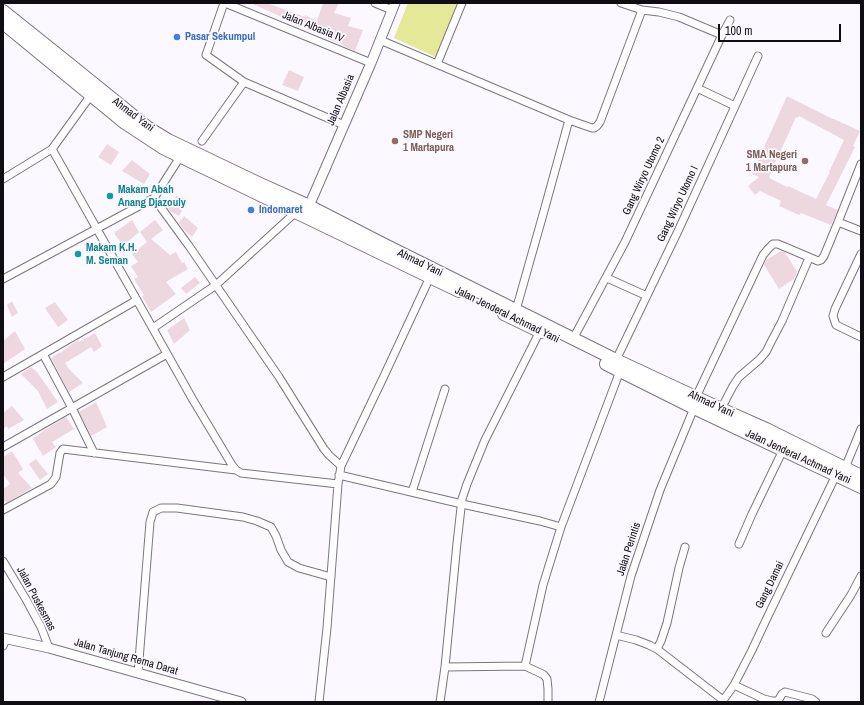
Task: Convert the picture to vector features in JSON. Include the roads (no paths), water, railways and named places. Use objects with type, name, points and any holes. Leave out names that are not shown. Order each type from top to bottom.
[{"type":"highway","name":"Ahmad Yani","points":[[3,11],[147,127],[168,140],[229,175],[308,206],[381,244],[574,339],[618,365]]},
{"type":"highway","name":"Jalan Jenderal Achmad Yani","points":[[3,23],[125,123],[180,157],[229,175],[296,212],[540,331],[618,365],[732,420]]},
{"type":"highway","name":"Ahmad Yani","points":[[695,402],[721,409],[732,420],[748,428],[766,429],[840,471]]},
{"type":"highway","name":"Jalan Jenderal Achmad Yani","points":[[748,428],[783,450],[861,478]]},
{"type":"street","name":"Jalan Albasia IV","points":[[224,3],[370,63]]},
{"type":"street","points":[[224,3],[206,54],[244,82],[344,125]]},
{"type":"street","points":[[375,3],[393,6]]},
{"type":"street","points":[[437,64],[462,3]]},
{"type":"street","points":[[621,3],[633,5],[642,10],[679,17],[722,35]]},
{"type":"street","name":"Jalan Albasia","points":[[308,206],[344,125],[393,6]]},
{"type":"street","points":[[380,40],[569,120],[592,128],[598,125],[642,10]]},
{"type":"street","name":"Gang Wiryo Utomo 2","points":[[574,339],[625,242],[730,20]]},
{"type":"street","name":"Gang Wiryo Utomo I","points":[[525,666],[543,585],[560,527],[618,365],[647,296],[758,56]]},
{"type":"street","points":[[202,140],[244,82]]},
{"type":"street","points":[[697,88],[735,106]]},
{"type":"street","points":[[3,179],[52,148],[91,95]]},
{"type":"street","points":[[516,310],[569,120]]},
{"type":"street","points":[[52,148],[167,354],[236,470],[241,473],[338,484]]},
{"type":"street","points":[[3,279],[154,198],[180,157]]},
{"type":"street","points":[[721,409],[739,377],[759,360],[772,342],[809,258],[818,261],[823,258],[861,164]]},
{"type":"street","points":[[154,198],[216,285],[279,378],[324,449],[341,466]]},
{"type":"street","points":[[153,328],[216,285],[296,212]]},
{"type":"street","points":[[838,222],[861,231]]},
{"type":"street","name":"Jalan Perintis","points":[[599,702],[631,576],[660,490],[695,402],[763,255],[773,244],[778,244],[809,258]]},
{"type":"street","points":[[861,254],[833,316],[836,325],[861,337]]},
{"type":"street","points":[[319,702],[327,628],[338,484],[341,466],[430,277]]},
{"type":"street","points":[[607,278],[647,296]]},
{"type":"street","points":[[3,377],[137,300]]},
{"type":"street","points":[[440,702],[462,499],[485,440],[540,331]]},
{"type":"street","points":[[43,354],[72,408],[94,454]]},
{"type":"street","points":[[3,447],[167,354]]},
{"type":"street","points":[[412,492],[445,389]]},
{"type":"street","name":"Gang Damai","points":[[722,701],[734,685],[752,650],[861,429]]},
{"type":"street","points":[[3,510],[51,484],[56,477],[60,452],[63,449],[94,454],[236,470]]},
{"type":"street","points":[[739,544],[783,450]]},
{"type":"street","points":[[339,475],[540,521],[560,527]]},
{"type":"street","points":[[138,673],[150,522],[153,512],[161,508],[177,508],[243,517],[257,521],[271,527],[288,562],[299,568],[331,577]]},
{"type":"street","points":[[657,649],[667,623],[685,547]]},
{"type":"street","name":"Jalan Puskesmas","points":[[3,561],[27,601],[50,648]]},
{"type":"street","points":[[826,634],[851,595],[861,576]]},
{"type":"street","points":[[616,635],[636,640],[657,649],[722,701]]},
{"type":"street","name":"Jalan Tanjung Rema Darat","points":[[4,641],[50,648],[241,702]]},
{"type":"street","points":[[445,667],[525,666],[544,675],[547,679],[548,702]]},
{"type":"street","points":[[734,685],[764,699],[772,701],[778,701],[785,692],[812,699],[816,702]]},
{"type":"place","name":"Pasar Sekumpul","points":[[177,37]]},
{"type":"place","name":"SMP Negeri 1 Martapura","points":[[395,141]]},
{"type":"place","name":"SMA Negeri 1 Martapura","points":[[805,161]]},
{"type":"place","name":"Makam Abah Anang Djazouly","points":[[110,196]]},
{"type":"place","name":"Indomaret","points":[[251,210]]},
{"type":"place","name":"Makam K.H. M. Seman","points":[[78,254]]}]
